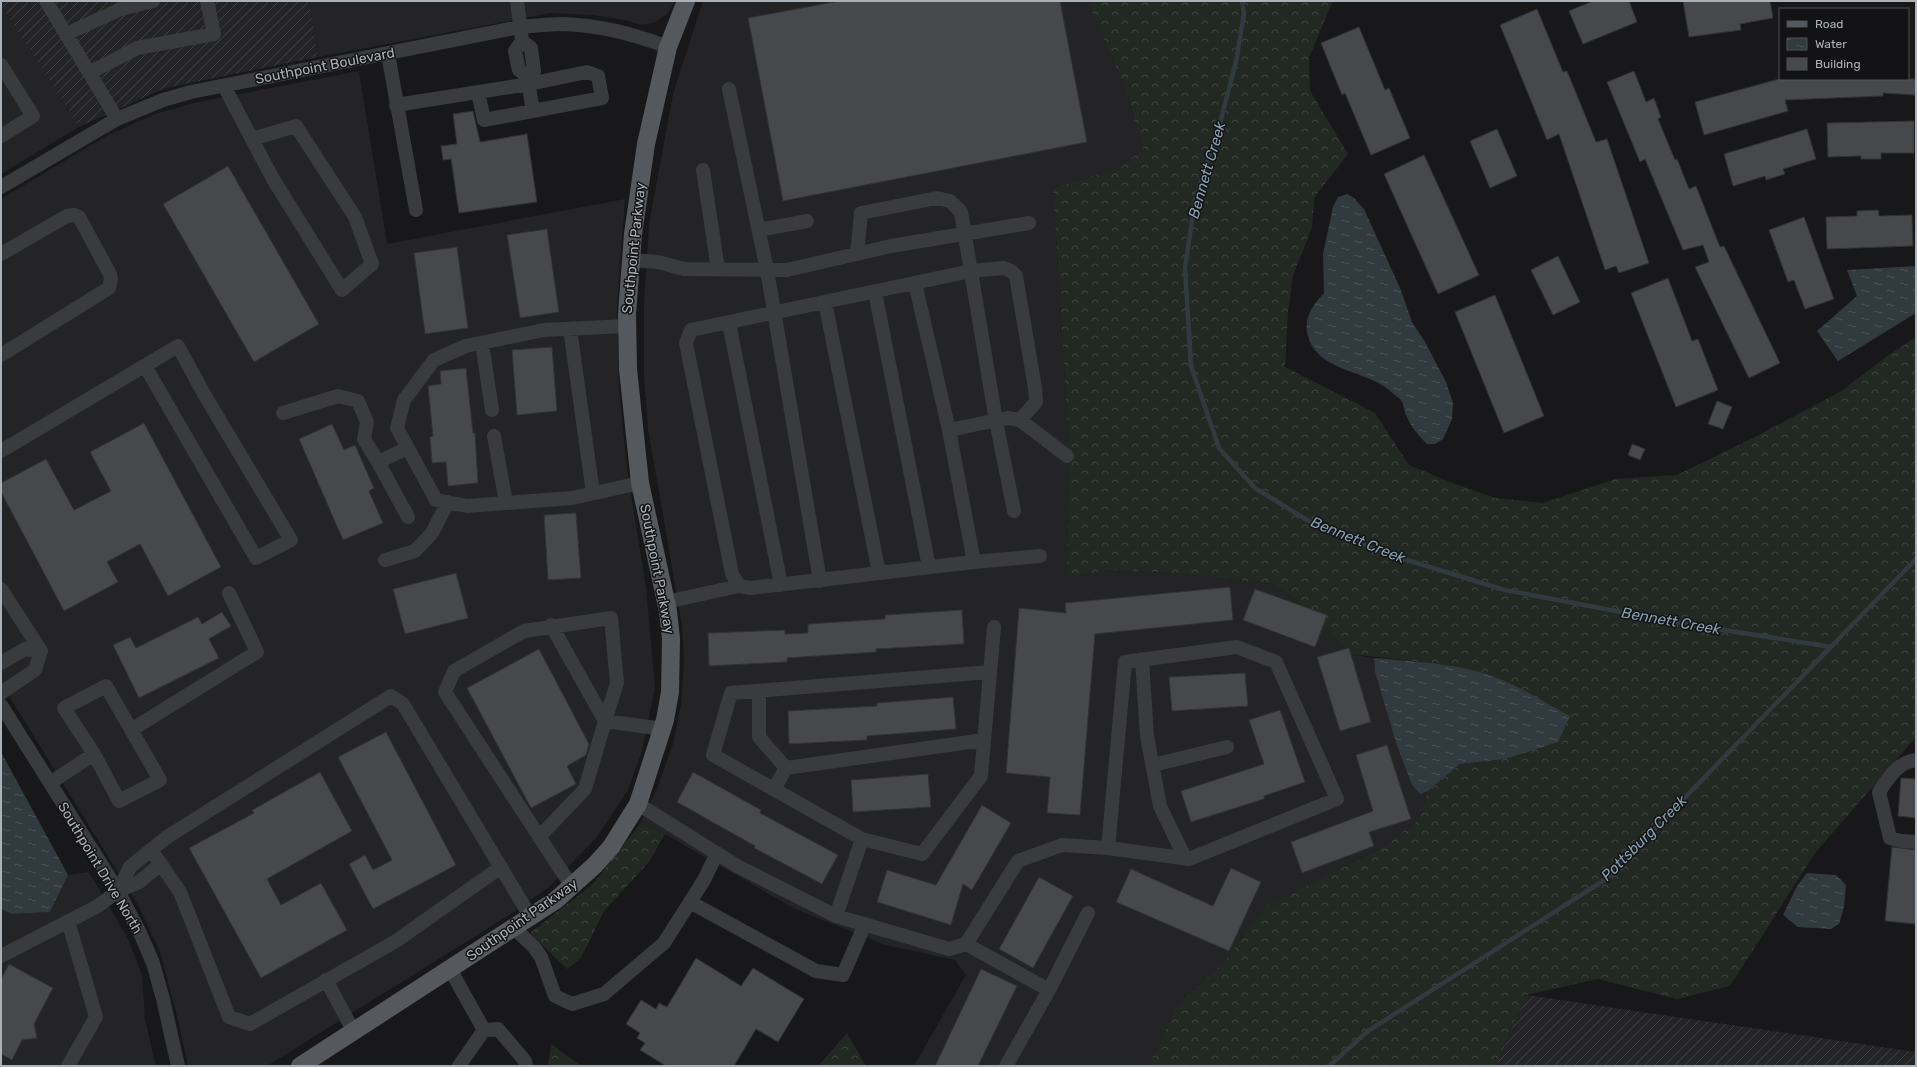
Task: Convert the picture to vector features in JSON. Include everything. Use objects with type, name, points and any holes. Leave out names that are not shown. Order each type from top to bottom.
[{"type":"main road","name":"Southpoint Parkway","points":[[300,1066],[514,928],[572,887],[611,847],[638,804],[663,729],[670,692],[672,664],[671,639],[666,602],[640,483],[632,410],[627,326],[633,234],[646,144],[668,47],[686,1]]},
{"type":"street","points":[[46,1],[116,119]]},
{"type":"street","points":[[66,34],[121,9],[153,1]]},
{"type":"street","points":[[89,73],[137,48],[214,34],[207,1]]},
{"type":"street","points":[[517,1],[521,34],[515,51],[519,70],[528,80],[533,111]]},
{"type":"street","name":"Southpoint Boulevard","points":[[1,187],[116,119],[163,100],[224,86],[388,54],[521,34],[562,24],[590,26],[631,34],[668,47]]},
{"type":"street","points":[[388,54],[416,210]]},
{"type":"street","points":[[1,64],[33,116],[1,136]]},
{"type":"street","points":[[396,105],[478,92],[528,80],[587,72],[598,76],[602,98],[484,120],[478,92]]},
{"type":"street","points":[[224,86],[273,179],[342,290],[372,264],[356,218],[296,126],[252,139]]},
{"type":"street","points":[[729,89],[775,313],[820,581]]},
{"type":"street","points":[[703,170],[718,269]]},
{"type":"street","points":[[857,254],[861,213],[937,198],[950,202],[961,212],[996,421],[1014,511]]},
{"type":"street","points":[[1,254],[67,216],[74,215],[79,217],[110,274],[111,279],[109,288],[1,355]]},
{"type":"street","points":[[759,230],[807,221]]},
{"type":"street","points":[[631,260],[658,262],[684,269],[787,270],[857,254],[1029,223]]},
{"type":"street","points":[[739,586],[732,574],[686,343],[691,330],[971,271],[1004,268],[1011,271],[1016,276],[1035,388],[1036,402],[1020,420]]},
{"type":"street","points":[[915,283],[949,430],[974,562]]},
{"type":"street","points":[[874,292],[928,567]]},
{"type":"street","points":[[825,302],[879,573]]},
{"type":"street","points":[[729,323],[780,585]]},
{"type":"street","points":[[627,326],[544,330],[466,346],[434,360],[404,400],[397,428],[436,500],[467,506],[572,498],[640,483]]},
{"type":"street","points":[[570,329],[593,493]]},
{"type":"street","points":[[482,343],[492,410]]},
{"type":"street","points":[[1,452],[178,346],[204,394],[291,540],[256,558],[145,366]]},
{"type":"street","points":[[282,413],[338,396],[358,401],[367,422],[364,439],[408,517]]},
{"type":"street","points":[[949,430],[1008,418],[1020,420],[1067,456]]},
{"type":"street","points":[[494,436],[506,503]]},
{"type":"street","points":[[378,462],[408,448]]},
{"type":"street","points":[[385,560],[415,551],[432,533],[448,502]]},
{"type":"street","points":[[666,602],[739,586],[750,588],[820,581],[928,567],[1040,556]]},
{"type":"street","points":[[1,589],[41,651]]},
{"type":"street","points":[[131,730],[257,652],[228,593]]},
{"type":"street","points":[[539,837],[585,789],[617,683],[611,618],[551,625],[524,631],[454,671],[445,692],[539,837],[572,887]]},
{"type":"street","points":[[551,625],[605,721]]},
{"type":"street","points":[[990,672],[731,693],[713,755],[862,839],[922,854],[981,776],[994,626]]},
{"type":"street","points":[[638,804],[737,866],[836,916],[949,949],[966,944],[1018,861],[1062,845],[1108,848],[1189,859],[1337,799],[1276,662],[1237,647],[1125,662],[1108,848]]},
{"type":"street","points":[[1,663],[25,649],[41,651]]},
{"type":"street","points":[[1,693],[35,670],[41,651]]},
{"type":"street","points":[[1142,659],[1147,736],[1160,806],[1185,858]]},
{"type":"street","points":[[106,686],[160,780],[119,801],[94,754],[64,708],[106,686]]},
{"type":"street","points":[[759,691],[759,737],[786,768]]},
{"type":"street","points":[[118,891],[130,867],[167,837],[392,696],[403,704],[530,916]]},
{"type":"street","name":"Southpoint Drive North","points":[[1,704],[118,891],[140,933],[153,963],[163,999],[178,1066]]},
{"type":"street","points":[[605,721],[663,729]]},
{"type":"street","points":[[786,768],[984,740]]},
{"type":"street","points":[[1152,765],[1228,747]]},
{"type":"street","points":[[50,783],[94,754]]},
{"type":"street","points":[[1916,760],[1907,761],[1890,775],[1879,792],[1890,838],[1901,842],[1916,842]]},
{"type":"street","points":[[774,789],[786,768]]},
{"type":"street","points":[[836,916],[862,839]]},
{"type":"street","points":[[151,850],[180,892],[229,1018],[250,1024],[396,941],[501,867]]},
{"type":"street","points":[[514,928],[534,947],[541,957],[555,996],[572,1004],[604,994],[664,943],[704,880],[717,853]]},
{"type":"street","points":[[1,956],[98,906],[118,891],[139,882],[161,864]]},
{"type":"street","points":[[690,902],[816,971],[843,975],[865,924]]},
{"type":"street","points":[[1006,1066],[1049,990],[1088,913]]},
{"type":"street","points":[[68,921],[96,1017],[68,1066]]},
{"type":"street","points":[[966,944],[1049,990]]},
{"type":"street","points":[[450,970],[484,1030]]},
{"type":"street","points":[[326,980],[354,1032]]},
{"type":"street","points":[[484,1030],[498,1029],[524,1061],[526,1066]]},
{"type":"street","points":[[459,1066],[484,1030]]},
{"type":"shaded area","points":[[1,1],[309,1],[318,57],[165,88],[79,127],[1,5]]},
{"type":"shaded area","points":[[309,1],[675,1],[668,13],[656,22],[642,25],[625,20],[592,15],[551,13],[318,57]]},
{"type":"shaded area","points":[[703,1],[1087,1],[1127,92],[1143,149],[1121,167],[1053,188],[1069,447],[1067,578],[1106,570],[1174,573],[1273,584],[1313,613],[1349,654],[1374,658],[1375,672],[1397,746],[1412,785],[1420,794],[1428,791],[1419,820],[1378,850],[1265,906],[1224,962],[1176,1006],[1149,1066],[914,1066],[966,975],[955,960],[885,945],[793,908],[665,834],[640,824],[656,791],[673,744],[681,704],[684,660],[682,625],[648,429],[644,378],[644,302],[649,224],[673,94]]},
{"type":"shaded area","points":[[1,5],[79,127],[1,174]]},
{"type":"shaded area","points":[[359,71],[387,244],[625,199],[617,304],[619,390],[627,469],[646,587],[655,687],[642,751],[628,790],[597,837],[549,887],[514,912],[267,1066],[188,1066],[177,1016],[160,952],[138,905],[1,683],[1,199],[108,135],[155,114],[194,103]]},
{"type":"shaded area","points":[[89,872],[128,939],[142,975],[145,1019],[156,1066],[1,1066],[1,909],[12,914],[50,912],[68,875]]},
{"type":"shaded area","points":[[1526,995],[1916,1052],[1916,1066],[1496,1066]]},
{"type":"green space","points":[[1087,1],[1333,1],[1309,57],[1310,91],[1348,154],[1314,198],[1312,228],[1293,275],[1288,312],[1285,367],[1375,413],[1409,465],[1450,482],[1495,498],[1543,503],[1616,479],[1677,475],[1757,436],[1840,392],[1886,357],[1916,337],[1916,737],[1815,853],[1730,986],[1677,999],[1598,979],[1526,995],[1496,1066],[1149,1066],[1176,1006],[1224,962],[1265,906],[1378,850],[1419,820],[1428,791],[1460,764],[1505,759],[1421,662],[1349,654],[1313,613],[1273,584],[1174,573],[1107,570],[1067,578],[1069,447],[1053,188],[1121,167],[1143,149],[1127,92]]},
{"type":"green space","points":[[640,824],[665,834],[649,862],[604,911],[581,958],[567,969],[530,933],[593,884]]},
{"type":"green space","points":[[847,1033],[866,1066],[818,1066]]},
{"type":"green space","points":[[551,1044],[581,1066],[548,1066]]},
{"type":"water","points":[[1347,194],[1354,198],[1364,209],[1400,288],[1412,322],[1425,342],[1446,382],[1453,403],[1452,419],[1443,439],[1435,444],[1427,444],[1415,431],[1405,413],[1403,403],[1400,399],[1379,383],[1331,363],[1313,348],[1308,336],[1307,323],[1310,312],[1324,293],[1323,254],[1333,207],[1338,197]]},
{"type":"water","points":[[1916,266],[1916,313],[1838,361],[1817,331],[1857,296],[1847,270]]},
{"type":"water","points":[[1374,658],[1441,664],[1480,672],[1503,680],[1570,716],[1558,742],[1505,759],[1460,764],[1428,791],[1420,794],[1412,785],[1397,746],[1375,672]]},
{"type":"water","points":[[1,752],[68,875],[50,912],[12,914],[1,909]]},
{"type":"water","points":[[1807,873],[1836,875],[1846,885],[1844,907],[1839,924],[1831,929],[1798,927],[1783,915],[1797,886]]},
{"type":"building","points":[[839,1],[1060,1],[1087,142],[783,201],[748,18]]},
{"type":"building","points":[[1593,1],[1629,1],[1637,22],[1583,44],[1569,11]]},
{"type":"building","points":[[1683,1],[1770,1],[1773,18],[1740,24],[1741,30],[1689,37]]},
{"type":"building","points":[[1537,9],[1563,72],[1567,71],[1596,142],[1607,139],[1649,263],[1619,273],[1616,266],[1605,270],[1559,134],[1547,140],[1500,25]]},
{"type":"building","points":[[1359,27],[1385,90],[1389,88],[1410,138],[1371,155],[1345,93],[1342,95],[1321,43]]},
{"type":"building","points":[[1634,71],[1646,102],[1654,98],[1661,117],[1658,119],[1675,160],[1677,159],[1689,189],[1696,186],[1720,247],[1724,246],[1780,363],[1749,378],[1695,267],[1709,262],[1703,245],[1683,250],[1645,159],[1640,162],[1607,82]]},
{"type":"building","points":[[1779,79],[1916,79],[1916,95],[1883,93],[1883,96],[1785,100],[1788,111],[1704,135],[1695,102]]},
{"type":"building","points":[[473,111],[480,142],[527,134],[537,202],[459,213],[451,159],[443,160],[441,146],[457,144],[453,114]]},
{"type":"building","points":[[1914,121],[1914,153],[1881,153],[1881,159],[1861,159],[1861,156],[1828,157],[1827,123]]},
{"type":"building","points":[[1497,129],[1517,176],[1490,188],[1470,141]]},
{"type":"building","points":[[1807,129],[1816,159],[1783,169],[1785,174],[1766,180],[1765,176],[1733,186],[1724,154]]},
{"type":"building","points":[[1424,155],[1479,275],[1438,294],[1384,174]]},
{"type":"building","points":[[228,166],[319,324],[254,362],[163,204]]},
{"type":"building","points":[[1878,210],[1879,216],[1912,215],[1913,246],[1827,249],[1826,217],[1857,216],[1857,211]]},
{"type":"building","points":[[1804,217],[1834,299],[1805,309],[1794,280],[1788,282],[1769,230]]},
{"type":"building","points":[[547,229],[559,312],[520,318],[507,235]]},
{"type":"building","points":[[457,247],[468,328],[425,334],[414,253]]},
{"type":"building","points":[[1558,256],[1580,302],[1553,315],[1531,270]]},
{"type":"building","points":[[1668,278],[1692,341],[1698,339],[1718,390],[1676,407],[1631,293]]},
{"type":"building","points":[[1495,295],[1544,416],[1504,433],[1455,312]]},
{"type":"building","points":[[552,347],[557,411],[517,415],[512,350]]},
{"type":"building","points":[[466,368],[473,433],[475,433],[478,483],[448,486],[446,462],[432,463],[430,437],[433,436],[428,386],[441,384],[440,371]]},
{"type":"building","points":[[1717,401],[1732,407],[1723,429],[1708,424]]},
{"type":"building","points":[[144,423],[221,567],[168,596],[140,544],[107,562],[118,582],[64,611],[1,492],[1,483],[46,459],[74,510],[111,491],[90,452]]},
{"type":"building","points":[[332,424],[344,450],[355,445],[374,488],[369,491],[383,523],[343,540],[299,439]]},
{"type":"building","points":[[1632,444],[1645,449],[1640,460],[1628,455]]},
{"type":"building","points":[[576,513],[581,578],[548,580],[544,515]]},
{"type":"building","points":[[456,573],[468,618],[405,634],[393,589]]},
{"type":"building","points":[[1230,587],[1233,620],[1095,634],[1080,815],[1047,813],[1050,777],[1006,773],[1019,608],[1066,613],[1065,603]]},
{"type":"building","points":[[1255,589],[1327,615],[1315,647],[1243,620]]},
{"type":"building","points":[[962,610],[964,644],[876,649],[876,652],[787,658],[787,662],[709,666],[708,633],[785,630],[785,634],[808,633],[808,624],[885,619],[885,615]]},
{"type":"building","points":[[222,612],[231,626],[209,639],[219,658],[139,698],[113,645],[130,637],[136,648],[198,617],[202,624]]},
{"type":"building","points":[[1349,648],[1371,722],[1340,731],[1317,657]]},
{"type":"building","points":[[539,649],[589,744],[586,755],[567,766],[576,784],[531,808],[467,688]]},
{"type":"building","points":[[1245,673],[1248,706],[1172,711],[1169,677]]},
{"type":"building","points":[[953,697],[956,729],[867,736],[867,740],[789,744],[788,711],[877,706],[877,703]]},
{"type":"building","points":[[1280,710],[1305,782],[1264,796],[1264,799],[1191,822],[1181,791],[1264,764],[1249,720]]},
{"type":"building","points":[[386,732],[456,865],[373,909],[349,864],[365,855],[373,870],[392,860],[338,757]]},
{"type":"building","points":[[1387,745],[1411,819],[1369,832],[1374,846],[1302,873],[1291,842],[1373,811],[1356,755]]},
{"type":"building","points":[[320,772],[352,831],[267,879],[281,905],[321,883],[347,930],[261,978],[189,848],[254,813],[252,810]]},
{"type":"building","points":[[693,772],[761,810],[760,813],[838,855],[822,884],[754,848],[755,846],[677,802]]},
{"type":"building","points":[[928,774],[931,807],[853,812],[851,780]]},
{"type":"building","points":[[1901,778],[1916,779],[1916,818],[1898,816]]},
{"type":"building","points":[[982,805],[1011,823],[972,890],[963,884],[951,925],[877,902],[887,870],[936,885]]},
{"type":"building","points":[[1892,847],[1916,850],[1916,924],[1885,921]]},
{"type":"building","points":[[1231,868],[1261,882],[1229,951],[1116,902],[1131,869],[1213,906]]},
{"type":"building","points":[[1039,877],[1073,896],[1033,968],[999,949]]},
{"type":"building","points":[[696,958],[741,986],[753,968],[804,999],[778,1042],[756,1029],[734,1066],[666,1066],[640,1050],[645,1043],[637,1038],[640,1033],[626,1024],[641,1000],[656,1009],[659,1003],[667,1007]]},
{"type":"building","points":[[9,964],[53,988],[34,1024],[37,1038],[22,1040],[12,1060],[1,1054],[1,979]]},
{"type":"building","points":[[981,969],[1017,986],[978,1066],[935,1066]]},
{"type":"waterway","name":"Bennett Creek","points":[[1242,1],[1244,14],[1236,62],[1220,123],[1195,200],[1185,268],[1191,366],[1219,448],[1255,488],[1315,525],[1387,554],[1505,590],[1674,622],[1831,647]]},
{"type":"waterway","name":"Pottsburg Creek","points":[[1329,1066],[1368,1031],[1606,879],[1916,559]]}]
